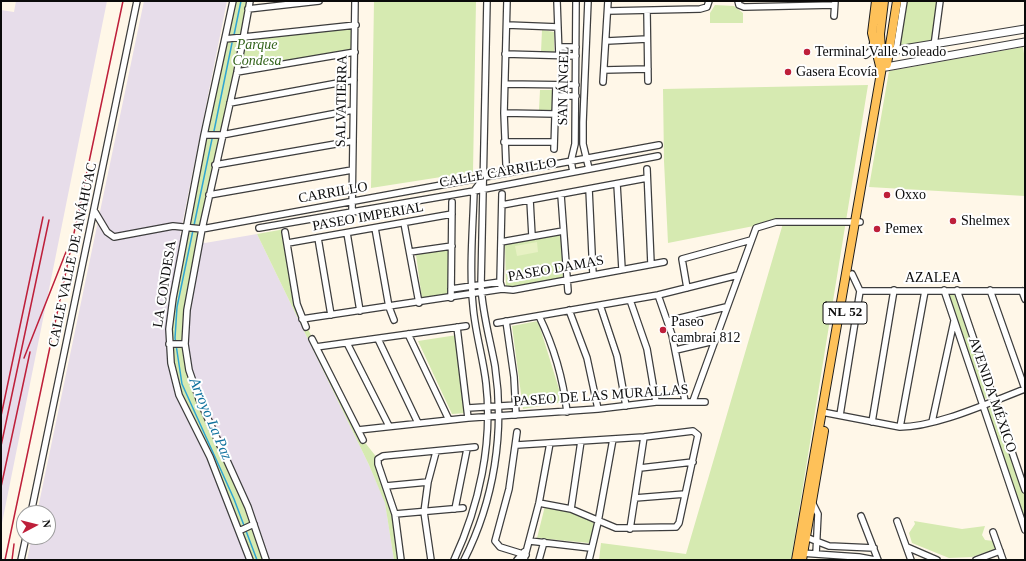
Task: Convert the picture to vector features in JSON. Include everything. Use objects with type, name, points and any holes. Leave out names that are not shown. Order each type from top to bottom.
[{"type":"main road","name":"NL 52","points":[[876,1],[873,21],[873,37],[884,61]]},
{"type":"main road","points":[[884,1],[880,26],[884,61]]},
{"type":"main road","name":"NL 52","points":[[803,557],[803,538],[812,502],[824,413],[852,274],[858,222],[895,1]]},
{"type":"main road","points":[[796,560],[803,538],[804,512],[824,413],[858,222]]},
{"type":"street","name":"CALLE VALLE DE ANÁHUAC","points":[[33,505],[95,212],[137,1]]},
{"type":"street","name":"LA CONDESA","points":[[233,1],[204,136],[188,228],[170,316],[171,363],[179,395],[210,457],[241,530],[250,560]]},
{"type":"street","name":"LA CONDESA","points":[[250,1],[237,72],[201,229],[186,310],[184,344],[189,370],[199,399],[253,525],[266,560]]},
{"type":"street","points":[[248,9],[319,1]]},
{"type":"street","name":"SALVATIERRA","points":[[352,201],[356,25],[355,1]]},
{"type":"street","points":[[464,560],[477,532],[490,490],[497,450],[498,406],[494,365],[481,293],[487,1]]},
{"type":"street","points":[[506,164],[504,113],[507,1]]},
{"type":"street","points":[[557,1],[559,56]]},
{"type":"street","name":"SAN ÁNGEL","points":[[573,172],[572,161],[575,144],[576,96],[576,1]]},
{"type":"street","name":"SAN ÁNGEL","points":[[588,1],[583,144],[589,169]]},
{"type":"street","points":[[603,82],[607,41],[608,1]]},
{"type":"street","points":[[608,10],[647,11],[700,9],[707,7],[709,1]]},
{"type":"street","points":[[738,1],[739,5],[744,7],[834,3],[834,16]]},
{"type":"street","points":[[884,61],[904,1]]},
{"type":"street","points":[[935,58],[934,46],[940,1]]},
{"type":"street","points":[[576,9],[587,10]]},
{"type":"street","points":[[647,11],[648,81]]},
{"type":"street","points":[[225,39],[242,39],[356,25]]},
{"type":"street","points":[[507,25],[558,27]]},
{"type":"street","points":[[884,61],[934,46],[1025,29]]},
{"type":"street","points":[[866,55],[871,51],[873,37]]},
{"type":"street","points":[[607,41],[647,39]]},
{"type":"street","points":[[884,61],[935,58],[1025,42]]},
{"type":"street","points":[[559,47],[576,47]]},
{"type":"street","points":[[237,72],[355,52]]},
{"type":"street","points":[[505,54],[576,56]]},
{"type":"street","points":[[604,70],[648,69]]},
{"type":"street","points":[[230,102],[354,80]]},
{"type":"street","points":[[505,84],[576,85]]},
{"type":"street","points":[[554,149],[556,85]]},
{"type":"street","points":[[556,96],[576,96]]},
{"type":"street","points":[[204,136],[353,110]]},
{"type":"street","points":[[504,113],[555,114]]},
{"type":"street","points":[[575,122],[583,122]]},
{"type":"street","points":[[216,165],[353,141]]},
{"type":"street","points":[[504,142],[554,142]]},
{"type":"street","name":"CALLE CARRILLO","points":[[483,178],[659,145]]},
{"type":"street","name":"CALLE CARRILLO","points":[[259,228],[483,189],[658,156]]},
{"type":"street","points":[[647,169],[651,264]]},
{"type":"street","points":[[210,195],[352,170]]},
{"type":"street","name":"CARRILLO","points":[[95,212],[107,232],[114,237],[173,226],[201,229],[483,178]]},
{"type":"street","points":[[454,560],[465,533],[477,495],[486,445],[488,407],[484,367],[474,317],[472,295],[474,190],[483,178]]},
{"type":"street","points":[[502,205],[647,178]]},
{"type":"street","points":[[617,184],[622,269]]},
{"type":"street","points":[[589,189],[594,275]]},
{"type":"street","points":[[502,194],[500,282],[502,289]]},
{"type":"street","points":[[561,195],[568,291]]},
{"type":"street","points":[[530,200],[532,236]]},
{"type":"street","points":[[352,201],[352,211]]},
{"type":"street","points":[[451,298],[452,202]]},
{"type":"street","name":"PASEO IMPERIAL","points":[[288,243],[452,214]]},
{"type":"street","points":[[693,401],[751,240],[758,227],[776,222],[858,222]]},
{"type":"street","points":[[404,223],[419,303]]},
{"type":"street","points":[[375,228],[389,307],[394,320]]},
{"type":"street","points":[[501,242],[563,231]]},
{"type":"street","points":[[285,232],[297,304],[306,327]]},
{"type":"street","points":[[347,233],[360,311]]},
{"type":"street","points":[[318,238],[331,315]]},
{"type":"street","points":[[687,288],[682,259],[751,240]]},
{"type":"street","points":[[410,252],[452,246]]},
{"type":"street","name":"PASEO DAMAS","points":[[302,319],[419,303],[502,289],[513,290],[664,262]]},
{"type":"street","points":[[840,415],[860,291],[852,274]]},
{"type":"street","points":[[497,323],[658,295],[738,275]]},
{"type":"street","name":"PASEO DAMAS","points":[[451,289],[500,282]]},
{"type":"street","points":[[872,422],[894,290]]},
{"type":"street","points":[[900,427],[925,290]]},
{"type":"street","name":"AVENIDA MÉXICO","points":[[944,290],[1025,530]]},
{"type":"street","name":"AVENIDA MÉXICO","points":[[957,290],[1025,490]]},
{"type":"street","points":[[824,413],[900,427],[912,427],[932,422],[1025,389],[990,290]]},
{"type":"street","name":"AZALEA","points":[[860,291],[1024,291]]},
{"type":"street","points":[[1024,291],[1025,299]]},
{"type":"street","points":[[658,295],[668,321],[676,350],[685,401]]},
{"type":"street","points":[[630,300],[647,349],[656,402]]},
{"type":"street","points":[[600,305],[617,356],[626,406]]},
{"type":"street","points":[[668,321],[726,307]]},
{"type":"street","points":[[569,310],[587,358],[598,409]]},
{"type":"street","points":[[539,316],[553,346],[561,372],[567,412]]},
{"type":"street","points":[[506,321],[516,414]]},
{"type":"street","points":[[932,422],[954,321]]},
{"type":"street","points":[[316,347],[466,326]]},
{"type":"street","points":[[457,328],[468,408],[468,418]]},
{"type":"street","points":[[408,334],[449,420]]},
{"type":"street","points":[[312,339],[363,440]]},
{"type":"street","points":[[378,339],[418,423]]},
{"type":"street","points":[[676,350],[714,342]]},
{"type":"street","points":[[347,343],[389,426]]},
{"type":"street","points":[[171,344],[184,344]]},
{"type":"street","name":"PASEO DE LAS MURALLAS","points":[[358,430],[488,416],[567,412],[656,402],[705,402]]},
{"type":"street","name":"PASEO DE LAS MURALLAS","points":[[468,408],[516,405]]},
{"type":"street","points":[[517,432],[517,445],[509,489],[496,541],[500,547],[525,554]]},
{"type":"street","points":[[517,445],[697,433],[698,437],[693,462],[679,523],[676,527],[630,529],[616,528],[598,522],[571,509],[553,504],[539,503]]},
{"type":"street","points":[[630,529],[644,437]]},
{"type":"street","points":[[588,560],[598,522],[613,439]]},
{"type":"street","points":[[571,509],[581,441]]},
{"type":"street","points":[[517,560],[525,554],[530,541],[539,503],[550,443]]},
{"type":"street","points":[[401,560],[394,514],[378,464],[378,459],[383,456],[467,449],[475,447]]},
{"type":"street","points":[[455,509],[467,449]]},
{"type":"street","points":[[431,559],[424,512],[428,482],[436,452]]},
{"type":"street","points":[[640,468],[693,462]]},
{"type":"street","points":[[386,486],[428,482]]},
{"type":"street","points":[[635,498],[685,494]]},
{"type":"street","points":[[812,502],[818,514],[816,554]]},
{"type":"street","points":[[394,514],[463,508]]},
{"type":"street","points":[[861,516],[878,560]]},
{"type":"street","points":[[898,521],[911,560]]},
{"type":"street","points":[[241,530],[253,525]]},
{"type":"street","points":[[993,532],[1003,560]]},
{"type":"street","points":[[803,538],[835,547],[874,548]]},
{"type":"street","points":[[530,541],[590,548]]},
{"type":"street","points":[[539,560],[544,542]]},
{"type":"street","points":[[21,560],[24,545]]},
{"type":"street","points":[[907,547],[937,560]]},
{"type":"street","points":[[976,560],[1000,551]]},
{"type":"street","points":[[803,557],[816,554],[859,557],[875,560]]},
{"type":"shaded area","points":[[16,1],[107,1],[1,528],[1,10],[14,12]]},
{"type":"shaded area","points":[[144,1],[227,1],[180,235],[205,243],[257,234],[369,465],[385,502],[394,560],[27,560],[30,545],[56,545],[56,505],[39,505]]},
{"type":"green space","name":"Parque Condesa","points":[[233,1],[250,1],[243,38],[356,25],[355,52],[237,72],[187,310],[185,344],[189,370],[235,478],[266,560],[250,560],[174,380],[170,316]]},
{"type":"green space","points":[[374,1],[476,1],[473,172],[371,188]]},
{"type":"green space","points":[[901,1],[938,1],[932,40],[892,48]]},
{"type":"green space","points":[[715,5],[734,6],[743,13],[743,23],[710,23],[710,13]]},
{"type":"green space","points":[[542,30],[554,32],[554,52],[541,52]]},
{"type":"green space","points":[[1023,47],[1025,60],[1025,196],[869,187],[889,71]]},
{"type":"green space","points":[[868,85],[791,560],[599,560],[601,543],[686,554],[784,220],[668,243],[664,161],[663,89]]},
{"type":"green space","points":[[540,90],[553,90],[552,110],[539,110]]},
{"type":"green space","points":[[285,229],[300,313],[363,440],[378,459],[395,514],[401,560],[394,560],[385,503],[369,465],[257,234]]},
{"type":"green space","points":[[561,233],[563,279],[506,289],[505,242]]},
{"type":"green space","points":[[537,242],[538,252],[517,256],[515,246]]},
{"type":"green space","points":[[450,248],[449,296],[422,299],[416,255]]},
{"type":"green space","points":[[945,294],[954,294],[990,397],[982,400]]},
{"type":"green space","points":[[538,321],[563,402],[523,409],[512,326]]},
{"type":"green space","points":[[457,335],[465,413],[452,414],[418,341]]},
{"type":"green space","points":[[994,406],[1025,495],[1025,524],[985,410]]},
{"type":"green space","points":[[545,506],[570,511],[596,524],[589,543],[537,538]]},
{"type":"green space","points":[[914,521],[962,529],[985,526],[982,535],[985,540],[994,541],[998,548],[972,557],[949,558],[912,543],[909,533],[915,524]]},
{"type":"waterway","name":"Arroyo La Paz","points":[[234,35],[241,1]]},
{"type":"waterway","name":"Arroyo La Paz","points":[[214,131],[232,43]]},
{"type":"waterway","name":"Arroyo La Paz","points":[[212,139],[177,307],[175,338],[182,384],[234,499],[257,560]]},
{"type":"railway","points":[[5,560],[123,1]]},
{"type":"railway","points":[[1,416],[43,217]]},
{"type":"railway","points":[[1,446],[49,220]]},
{"type":"railway","points":[[24,358],[66,252]]},
{"type":"railway","points":[[1,487],[30,352]]},
{"type":"railway","points":[[12,560],[14,544]]},
{"type":"place","name":"Terminal Valle Soleado","points":[[807,52]]},
{"type":"place","name":"Gasera Ecovía","points":[[788,72]]},
{"type":"place","name":"Oxxo","points":[[887,195]]},
{"type":"place","name":"Shelmex","points":[[953,221]]},
{"type":"place","name":"Pemex","points":[[877,229]]},
{"type":"place","name":"Paseo cambrai 812","points":[[663,330]]}]
